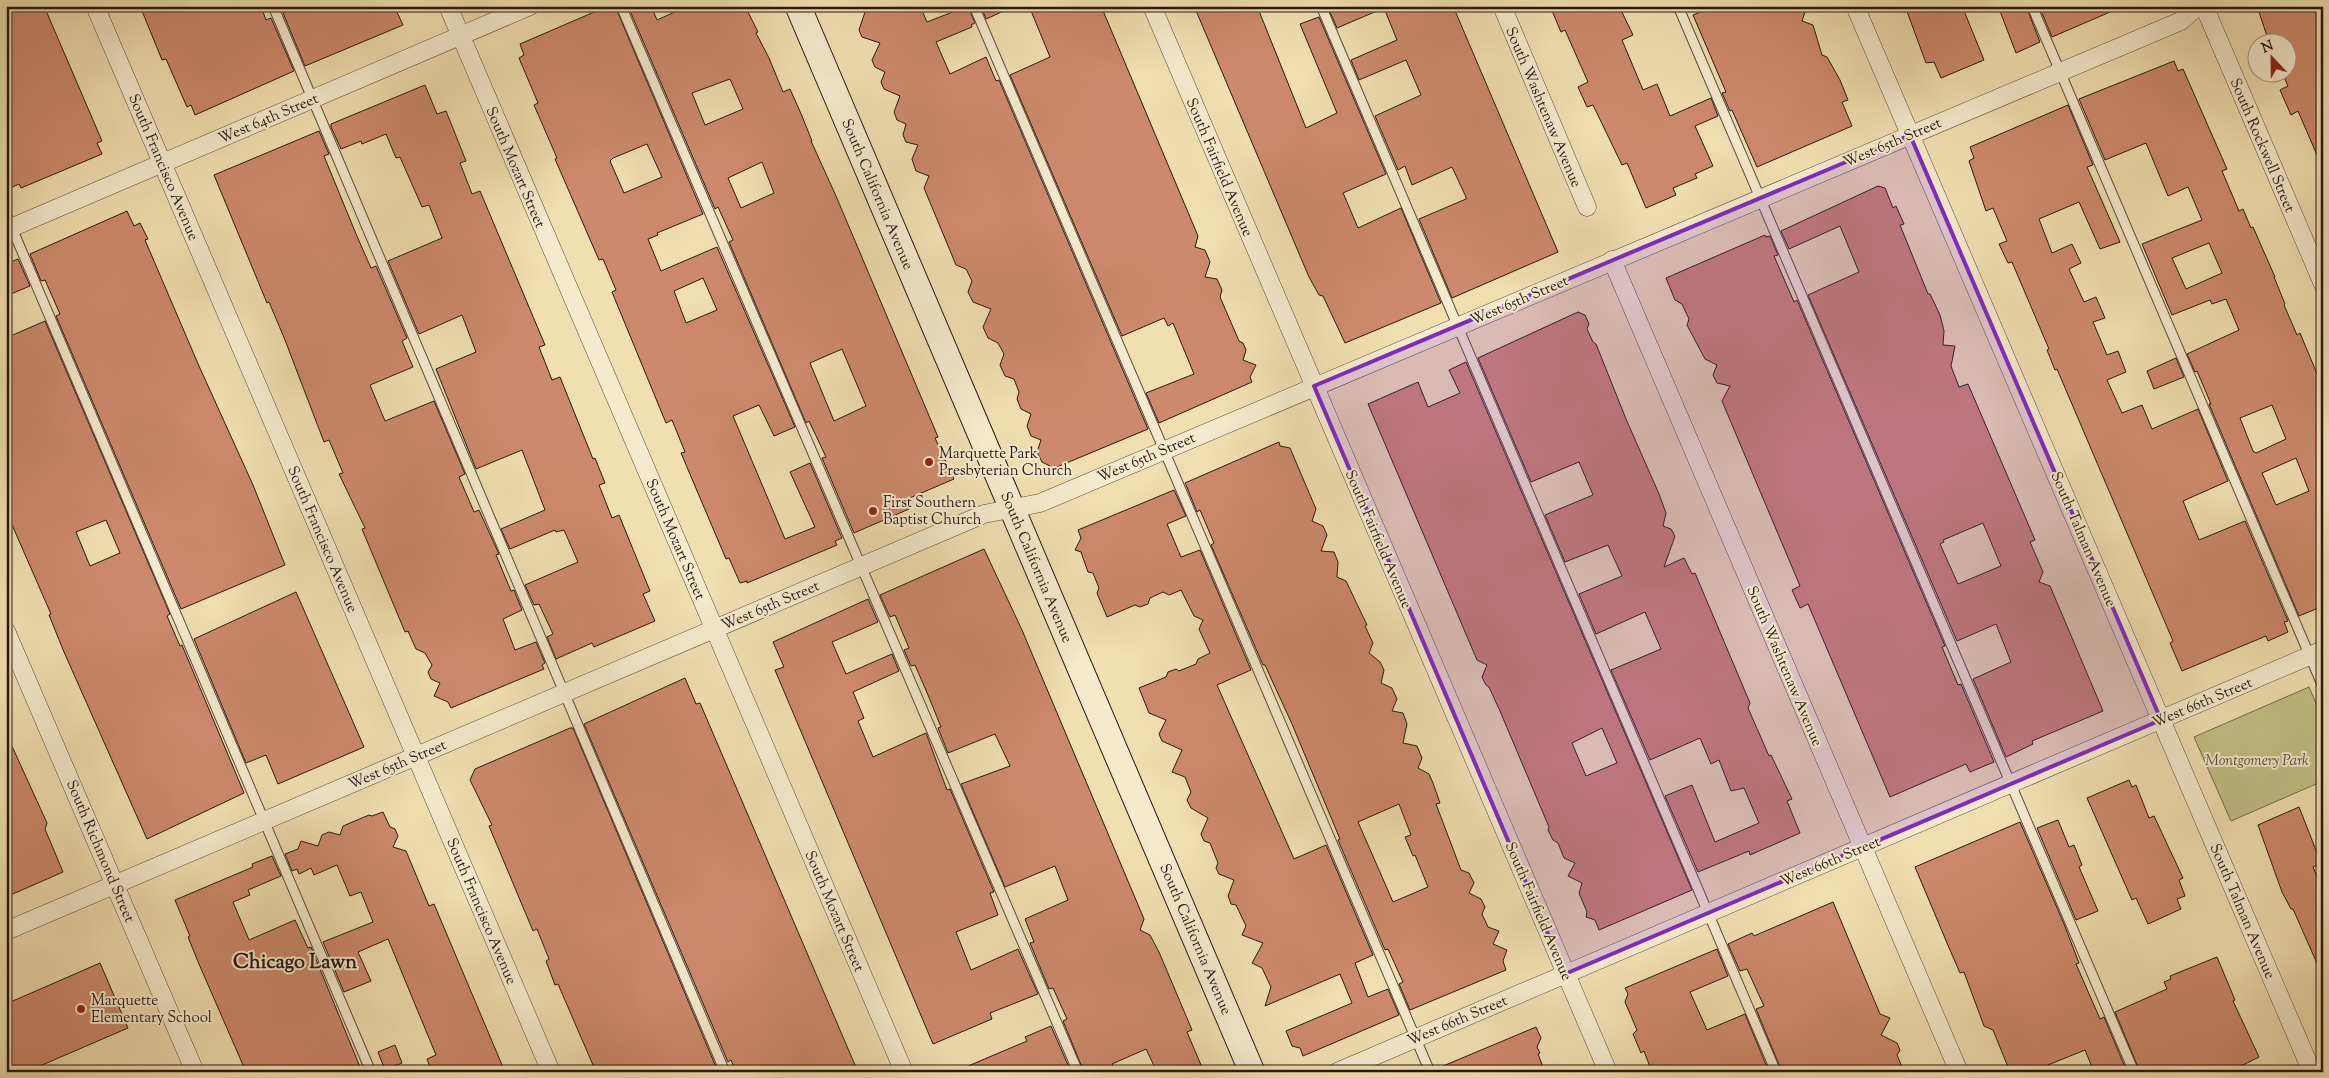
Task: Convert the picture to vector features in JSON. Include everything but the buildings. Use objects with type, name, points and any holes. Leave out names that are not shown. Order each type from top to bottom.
[{"type":"street","name":"South Francisco Avenue","points":[[95,6],[551,1072]]},
{"type":"street","name":"South Mozart Street","points":[[448,6],[904,1072]]},
{"type":"street","name":"West 64th Street","points":[[8,224],[162,163],[530,6]]},
{"type":"street","name":"South California Avenue","points":[[798,6],[1252,1072]]},
{"type":"street","name":"South Fairfield Avenue","points":[[1152,6],[1608,1072]]},
{"type":"street","name":"South Washtenaw Avenue","points":[[1502,6],[1587,207]]},
{"type":"street","name":"South Talman Avenue","points":[[1855,6],[2312,1072]]},
{"type":"street","name":"West 65th Street","points":[[6,931],[984,514],[1040,503],[2181,21],[2198,6]]},
{"type":"street","name":"South Rockwell Street","points":[[2204,6],[2323,284]]},
{"type":"street","name":"South Washtenaw Avenue","points":[[1612,260],[1958,1072]]},
{"type":"street","name":"South Richmond Street","points":[[6,631],[195,1072]]},
{"type":"street","name":"West 66th Street","points":[[1337,1072],[2316,653]]},
{"type":"lane","points":[[273,6],[725,1072]]},
{"type":"lane","points":[[621,6],[1078,1072]]},
{"type":"lane","points":[[974,6],[1430,1072]]},
{"type":"lane","points":[[1321,6],[1776,1072]]},
{"type":"lane","points":[[1678,6],[2134,1072]]},
{"type":"lane","points":[[2032,6],[2316,653],[2323,687]]},
{"type":"lane","points":[[8,224],[371,1072]]},
{"type":"highlighted area","points":[[1910,135],[2161,720],[1565,974],[1314,386]]},
{"type":"green space","name":"Montgomery Park","points":[[2309,687],[2323,719],[2323,781],[2231,821],[2194,737]]},
{"type":"place","name":"Marquette Park Presbyterian Church","points":[[929,462]]},
{"type":"place","name":"First Southern Baptist Church","points":[[873,511]]},
{"type":"place","name":"Marquette Elementary School","points":[[81,1009]]},
{"type":"district","name":"Chicago Lawn","points":[[295,961]]}]
